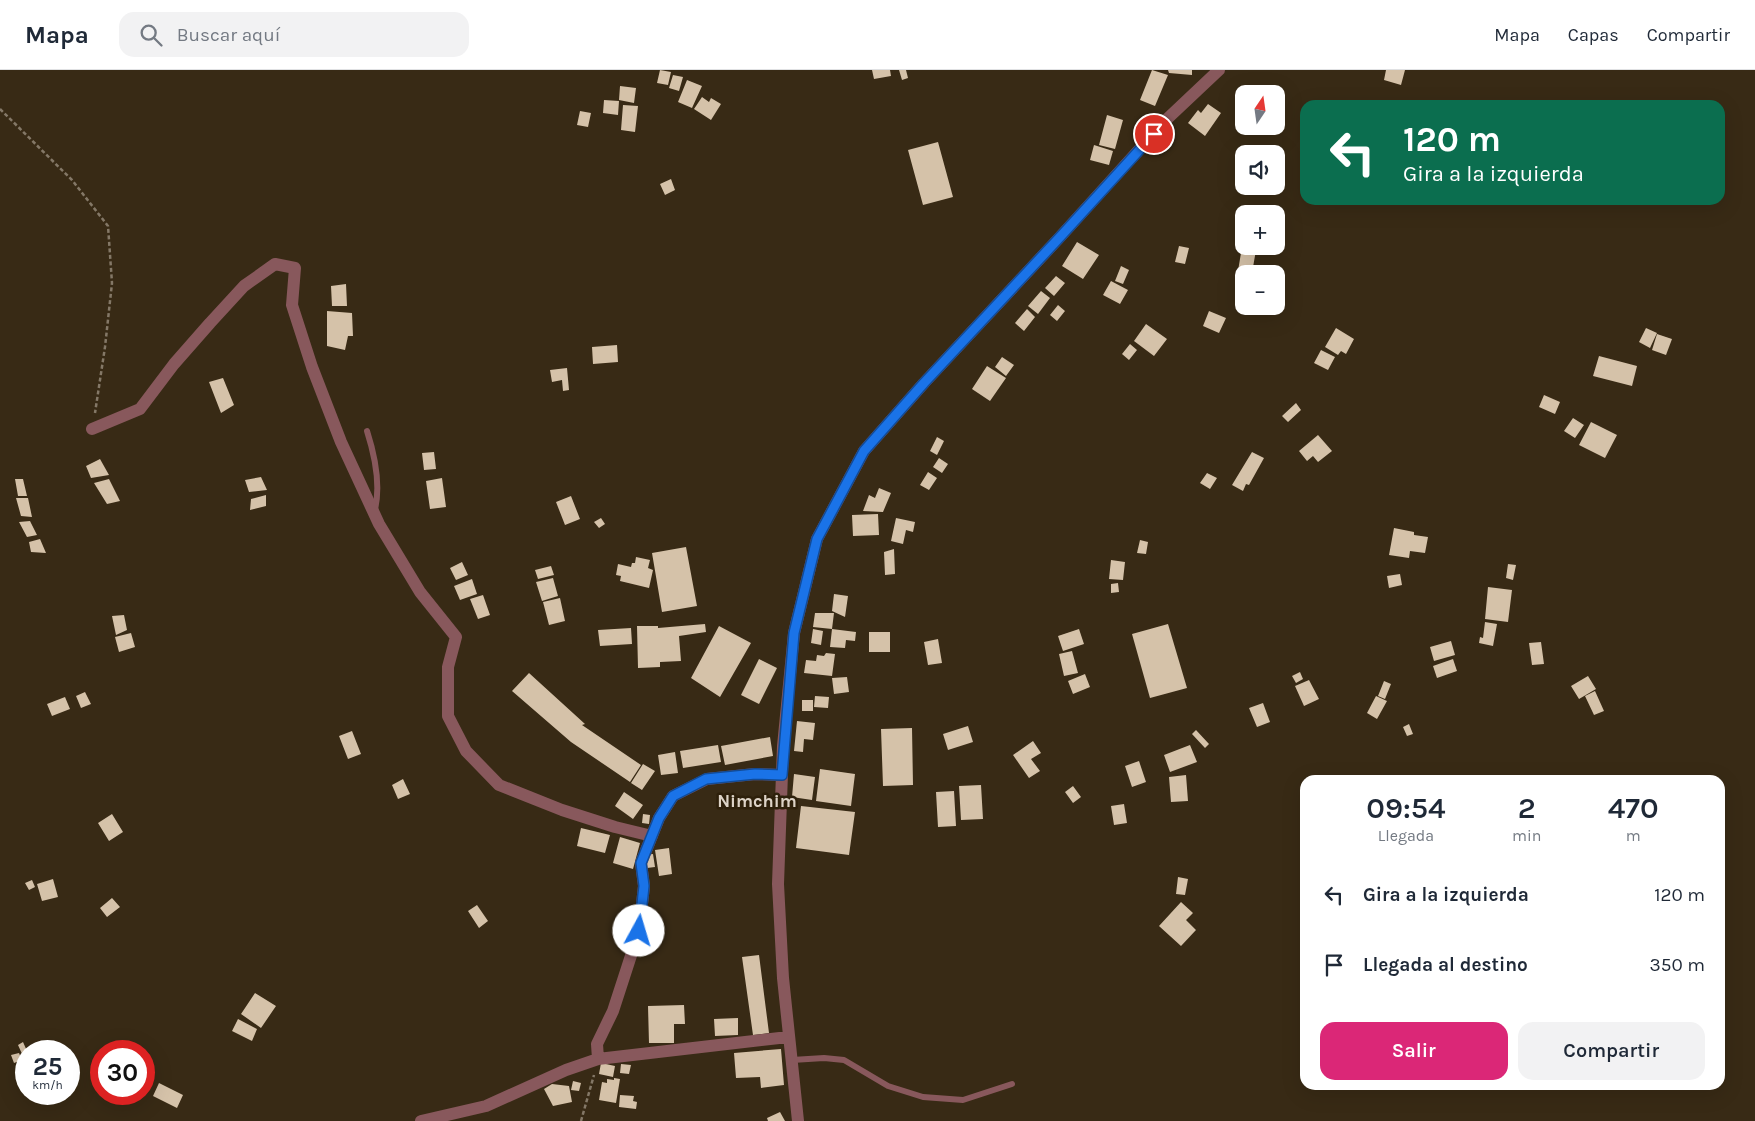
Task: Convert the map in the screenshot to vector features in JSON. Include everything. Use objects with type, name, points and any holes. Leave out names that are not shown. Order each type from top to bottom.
[{"type":"street","points":[[798,1121],[790,1060],[783,978],[778,884],[782,775],[794,633],[817,539],[864,451],[924,383],[1168,119],[1219,70]]},
{"type":"street","points":[[92,429],[140,409],[174,364],[244,286],[275,264],[295,268],[292,305],[309,358],[341,442],[374,513],[420,592],[456,637],[448,667],[448,716],[466,751],[499,786],[562,810],[615,827],[652,836]]},
{"type":"street","points":[[598,1059],[598,1044],[613,1011],[639,931],[644,886],[641,863],[659,818],[673,796],[706,779],[755,774],[782,775]]},
{"type":"street","points":[[421,1121],[486,1106],[566,1070],[598,1059],[788,1037]]},
{"type":"lane","points":[[367,431],[376,473],[378,497],[374,513]]},
{"type":"lane","points":[[790,1060],[824,1058],[844,1060],[888,1086],[923,1098],[963,1100],[1012,1084]]},
{"type":"path","points":[[0,108],[72,180],[108,226],[112,283],[105,347],[92,429]]},
{"type":"path","points":[[581,1121],[598,1059]]},
{"type":"building","points":[[660,70],[671,72],[668,85],[657,83]]},
{"type":"building","points":[[872,70],[890,70],[891,76],[874,79]]},
{"type":"building","points":[[899,70],[906,70],[908,78],[902,80]]},
{"type":"building","points":[[1152,70],[1168,75],[1155,106],[1140,100]]},
{"type":"building","points":[[1168,70],[1192,70],[1192,75],[1169,73]]},
{"type":"building","points":[[1386,70],[1405,70],[1401,85],[1384,80]]},
{"type":"building","points":[[673,75],[683,77],[679,91],[669,88]]},
{"type":"building","points":[[687,80],[702,86],[692,108],[678,102]]},
{"type":"building","points":[[620,86],[636,88],[634,103],[619,100]]},
{"type":"building","points":[[702,97],[709,102],[711,98],[721,104],[711,120],[694,109]]},
{"type":"building","points":[[604,100],[619,101],[618,115],[603,113]]},
{"type":"building","points":[[1208,104],[1221,113],[1205,136],[1188,123],[1198,110],[1201,113]]},
{"type":"building","points":[[623,105],[638,106],[635,132],[621,130]]},
{"type":"building","points":[[580,111],[591,113],[588,127],[577,125]]},
{"type":"building","points":[[1107,115],[1123,120],[1115,149],[1099,145]]},
{"type":"building","points":[[938,142],[953,197],[923,205],[908,150]]},
{"type":"building","points":[[1094,145],[1113,151],[1109,165],[1090,160]]},
{"type":"building","points":[[671,179],[675,190],[665,195],[660,184]]},
{"type":"building","points":[[1077,242],[1099,255],[1083,279],[1062,266]]},
{"type":"building","points":[[1179,246],[1189,248],[1185,264],[1175,262]]},
{"type":"building","points":[[1241,255],[1255,255],[1253,265],[1239,265]]},
{"type":"building","points":[[1121,266],[1129,270],[1123,284],[1115,281]]},
{"type":"building","points":[[1056,276],[1065,283],[1054,296],[1045,288]]},
{"type":"building","points":[[1111,281],[1128,290],[1120,304],[1103,295]]},
{"type":"building","points":[[346,284],[347,306],[332,306],[331,286]]},
{"type":"building","points":[[1041,291],[1050,298],[1038,314],[1028,306]]},
{"type":"building","points":[[1058,305],[1065,311],[1057,321],[1050,315]]},
{"type":"building","points":[[1027,309],[1035,317],[1024,331],[1015,323]]},
{"type":"building","points":[[327,311],[352,313],[353,336],[348,336],[345,350],[327,346]]},
{"type":"building","points":[[1209,311],[1226,318],[1219,333],[1203,326]]},
{"type":"building","points":[[1146,324],[1167,339],[1154,356],[1134,341]]},
{"type":"building","points":[[1336,328],[1354,339],[1346,354],[1341,351],[1338,355],[1325,347]]},
{"type":"building","points":[[1646,328],[1657,333],[1650,348],[1639,342]]},
{"type":"building","points":[[1657,334],[1672,339],[1666,355],[1652,350]]},
{"type":"building","points":[[1130,344],[1137,350],[1129,360],[1122,354]]},
{"type":"building","points":[[617,345],[618,362],[593,364],[592,347]]},
{"type":"building","points":[[1321,350],[1335,357],[1328,370],[1314,363]]},
{"type":"building","points":[[1599,356],[1637,366],[1632,386],[1593,376]]},
{"type":"building","points":[[1002,357],[1014,365],[1006,376],[995,367]]},
{"type":"building","points":[[987,366],[1006,378],[990,401],[972,389]]},
{"type":"building","points":[[567,368],[569,390],[563,391],[562,380],[552,382],[550,370]]},
{"type":"building","points":[[223,378],[234,405],[221,413],[209,382]]},
{"type":"building","points":[[1544,395],[1560,402],[1555,414],[1539,407]]},
{"type":"building","points":[[1296,403],[1301,410],[1288,422],[1282,416]]},
{"type":"building","points":[[1573,418],[1584,425],[1575,438],[1564,431]]},
{"type":"building","points":[[1591,422],[1617,435],[1605,458],[1579,445]]},
{"type":"building","points":[[1318,435],[1332,451],[1318,462],[1313,456],[1307,461],[1299,451]]},
{"type":"building","points":[[937,437],[944,441],[937,455],[930,451]]},
{"type":"building","points":[[434,452],[436,469],[424,470],[422,453]]},
{"type":"building","points":[[1252,452],[1264,458],[1249,485],[1246,484],[1243,491],[1232,485]]},
{"type":"building","points":[[939,458],[948,464],[942,473],[933,467]]},
{"type":"building","points":[[100,459],[109,475],[91,478],[86,466]]},
{"type":"building","points":[[928,472],[937,478],[929,490],[920,485]]},
{"type":"building","points":[[1207,473],[1217,478],[1210,489],[1200,483]]},
{"type":"building","points":[[261,477],[267,490],[249,492],[245,480]]},
{"type":"building","points":[[442,478],[446,507],[430,509],[426,481]]},
{"type":"building","points":[[15,479],[23,479],[27,496],[18,496]]},
{"type":"building","points":[[109,479],[120,501],[107,504],[94,483]]},
{"type":"building","points":[[879,488],[891,493],[883,512],[863,511],[869,495],[875,498]]},
{"type":"building","points":[[266,495],[266,506],[250,510],[251,499]]},
{"type":"building","points":[[571,496],[580,519],[565,525],[556,502]]},
{"type":"building","points":[[16,498],[28,498],[32,517],[21,516]]},
{"type":"building","points":[[878,514],[879,535],[853,536],[852,515]]},
{"type":"building","points":[[601,518],[605,524],[599,528],[594,522]]},
{"type":"building","points":[[896,518],[915,522],[913,532],[906,530],[903,544],[891,541]]},
{"type":"building","points":[[30,521],[37,535],[27,537],[19,522]]},
{"type":"building","points":[[1394,528],[1414,532],[1414,535],[1428,537],[1425,553],[1410,551],[1409,558],[1389,555]]},
{"type":"building","points":[[40,539],[46,553],[31,552],[29,542]]},
{"type":"building","points":[[1140,540],[1148,542],[1146,554],[1137,553]]},
{"type":"building","points":[[686,547],[697,606],[662,612],[652,553]]},
{"type":"building","points":[[894,549],[895,574],[885,575],[884,552]]},
{"type":"building","points":[[636,557],[650,560],[648,568],[653,570],[649,588],[620,581],[621,576],[616,575],[618,564],[631,567],[632,563],[635,563]]},
{"type":"building","points":[[1111,560],[1125,562],[1123,580],[1109,579]]},
{"type":"building","points":[[462,562],[468,575],[456,580],[450,568]]},
{"type":"building","points":[[1508,564],[1516,565],[1513,580],[1506,578]]},
{"type":"building","points":[[551,566],[554,575],[538,579],[535,570]]},
{"type":"building","points":[[1400,574],[1402,585],[1389,588],[1387,576]]},
{"type":"building","points":[[553,578],[558,596],[542,601],[536,582]]},
{"type":"building","points":[[472,579],[477,594],[460,600],[454,586]]},
{"type":"building","points":[[1118,583],[1119,592],[1111,593],[1111,584]]},
{"type":"building","points":[[1488,587],[1512,590],[1508,622],[1485,619]]},
{"type":"building","points":[[834,594],[848,596],[845,617],[832,611]]},
{"type":"building","points":[[483,595],[490,615],[478,619],[470,599]]},
{"type":"building","points":[[560,598],[565,621],[549,625],[543,602]]},
{"type":"building","points":[[815,613],[834,613],[832,629],[813,627]]},
{"type":"building","points":[[124,615],[127,630],[116,635],[112,616]]},
{"type":"building","points":[[1485,622],[1497,624],[1493,646],[1479,643],[1480,637],[1483,638]]},
{"type":"building","points":[[705,624],[706,632],[679,636],[681,661],[660,662],[660,667],[638,668],[637,626],[658,626],[658,628]]},
{"type":"building","points":[[1168,624],[1187,688],[1150,698],[1132,634]]},
{"type":"building","points":[[719,626],[751,643],[720,697],[691,678]]},
{"type":"building","points":[[631,628],[632,644],[600,646],[598,630]]},
{"type":"building","points":[[813,629],[823,631],[821,645],[811,643]]},
{"type":"building","points":[[832,629],[856,632],[855,641],[846,640],[845,648],[830,647]]},
{"type":"building","points":[[1079,629],[1084,644],[1063,651],[1058,636]]},
{"type":"building","points":[[869,632],[890,632],[890,652],[869,652]]},
{"type":"building","points":[[131,633],[135,647],[119,652],[115,637]]},
{"type":"building","points":[[938,639],[942,663],[928,665],[924,642]]},
{"type":"building","points":[[1451,641],[1455,655],[1434,661],[1430,647]]},
{"type":"building","points":[[1541,642],[1544,664],[1532,665],[1529,643]]},
{"type":"building","points":[[1072,651],[1078,673],[1064,676],[1059,654]]},
{"type":"building","points":[[826,653],[835,654],[832,676],[804,673],[806,660],[816,661],[817,655],[824,656]]},
{"type":"building","points":[[759,659],[777,668],[759,704],[741,695]]},
{"type":"building","points":[[1453,659],[1457,671],[1437,678],[1433,666]]},
{"type":"building","points":[[1300,672],[1303,679],[1296,683],[1292,676]]},
{"type":"building","points":[[529,673],[585,724],[582,725],[641,765],[630,782],[571,742],[512,691]]},
{"type":"building","points":[[1085,674],[1090,687],[1073,694],[1068,681]]},
{"type":"building","points":[[1588,676],[1596,689],[1579,699],[1571,686]]},
{"type":"building","points":[[847,677],[849,692],[834,694],[832,678]]},
{"type":"building","points":[[1309,680],[1319,699],[1304,706],[1295,686]]},
{"type":"building","points":[[1384,681],[1391,684],[1385,699],[1378,696]]},
{"type":"building","points":[[1595,691],[1604,711],[1594,715],[1585,696]]},
{"type":"building","points":[[85,692],[91,704],[81,708],[76,696]]},
{"type":"building","points":[[815,696],[829,697],[828,708],[814,707]]},
{"type":"building","points":[[1376,696],[1387,701],[1377,719],[1367,713]]},
{"type":"building","points":[[65,697],[70,709],[52,716],[47,704]]},
{"type":"building","points":[[802,700],[813,700],[813,711],[802,711]]},
{"type":"building","points":[[1263,703],[1270,722],[1257,727],[1249,708]]},
{"type":"building","points":[[797,721],[815,723],[813,740],[804,739],[803,752],[794,751]]},
{"type":"building","points":[[1409,724],[1413,734],[1407,736],[1403,727]]},
{"type":"building","points":[[968,726],[973,742],[948,750],[943,734]]},
{"type":"building","points":[[912,728],[913,785],[883,786],[881,729]]},
{"type":"building","points":[[1196,730],[1209,744],[1205,748],[1192,734]]},
{"type":"building","points":[[352,731],[361,754],[348,759],[339,736]]},
{"type":"building","points":[[770,737],[773,756],[725,765],[721,746]]},
{"type":"building","points":[[1033,741],[1041,753],[1031,759],[1040,771],[1029,778],[1013,755]]},
{"type":"building","points":[[718,745],[721,762],[683,768],[680,751]]},
{"type":"building","points":[[1190,745],[1197,762],[1170,772],[1164,755]]},
{"type":"building","points":[[675,752],[678,773],[661,775],[658,755]]},
{"type":"building","points":[[1139,761],[1146,782],[1132,787],[1125,766]]},
{"type":"building","points":[[643,764],[655,771],[642,790],[631,783]]},
{"type":"building","points":[[820,769],[855,774],[851,806],[816,801]]},
{"type":"building","points":[[794,774],[815,777],[812,800],[792,797]]},
{"type":"building","points":[[1186,775],[1188,801],[1171,802],[1169,777]]},
{"type":"building","points":[[403,779],[410,794],[398,799],[392,785]]},
{"type":"building","points":[[981,785],[983,819],[961,820],[959,786]]},
{"type":"building","points":[[1073,786],[1081,797],[1073,803],[1065,792]]},
{"type":"building","points":[[954,791],[956,826],[938,827],[936,792]]},
{"type":"building","points":[[624,792],[643,805],[633,819],[615,806]]},
{"type":"building","points":[[1124,804],[1127,823],[1114,825],[1111,806]]},
{"type":"building","points":[[801,806],[855,812],[849,855],[796,848]]},
{"type":"building","points":[[112,814],[123,832],[109,841],[98,823]]},
{"type":"building","points":[[643,814],[650,815],[649,824],[642,823]]},
{"type":"building","points":[[581,828],[610,835],[605,853],[577,846]]},
{"type":"building","points":[[620,837],[640,843],[633,869],[613,863]]},
{"type":"building","points":[[669,848],[672,874],[659,876],[655,850]]},
{"type":"building","points":[[653,854],[655,867],[647,868],[645,855]]},
{"type":"building","points":[[1178,877],[1188,879],[1185,895],[1176,894]]},
{"type":"building","points":[[53,879],[58,897],[42,901],[37,884]]},
{"type":"building","points":[[32,880],[35,887],[29,890],[25,883]]},
{"type":"building","points":[[112,898],[120,907],[107,917],[100,908]]},
{"type":"building","points":[[1181,902],[1193,913],[1186,920],[1196,930],[1181,946],[1159,926]]},
{"type":"building","points":[[477,905],[488,921],[479,928],[468,911]]},
{"type":"building","points":[[759,955],[769,1033],[753,1035],[742,957]]},
{"type":"building","points":[[255,993],[276,1006],[261,1028],[241,1014]]},
{"type":"building","points":[[684,1005],[685,1024],[674,1024],[674,1043],[649,1043],[648,1006]]},
{"type":"building","points":[[738,1018],[738,1035],[715,1036],[714,1019]]},
{"type":"building","points":[[238,1019],[257,1029],[252,1041],[232,1031]]},
{"type":"building","points":[[781,1049],[784,1085],[761,1088],[760,1077],[736,1078],[734,1053]]},
{"type":"building","points":[[15,1054],[15,1063],[14,1063],[11,1055]]},
{"type":"building","points":[[601,1063],[615,1066],[613,1077],[599,1074]]},
{"type":"building","points":[[621,1064],[631,1065],[629,1074],[620,1073]]},
{"type":"building","points":[[614,1078],[620,1079],[616,1103],[599,1100],[602,1082],[607,1083],[607,1079],[614,1080]]},
{"type":"building","points":[[573,1081],[581,1083],[579,1091],[571,1090]]},
{"type":"building","points":[[159,1083],[183,1095],[177,1108],[155,1097]]},
{"type":"building","points":[[552,1084],[569,1086],[572,1102],[553,1106],[544,1089]]},
{"type":"building","points":[[620,1095],[634,1096],[633,1101],[637,1102],[636,1109],[619,1107]]},
{"type":"building","points":[[780,1112],[785,1121],[768,1121],[767,1118]]},
{"type":"district","name":"Nimchim","points":[[757,801]]},
{"type":"route","points":[[639,931],[644,886],[641,863],[659,818],[673,796],[706,779],[755,774],[782,775],[794,633],[817,539],[864,451],[924,383],[1154,134]]}]
